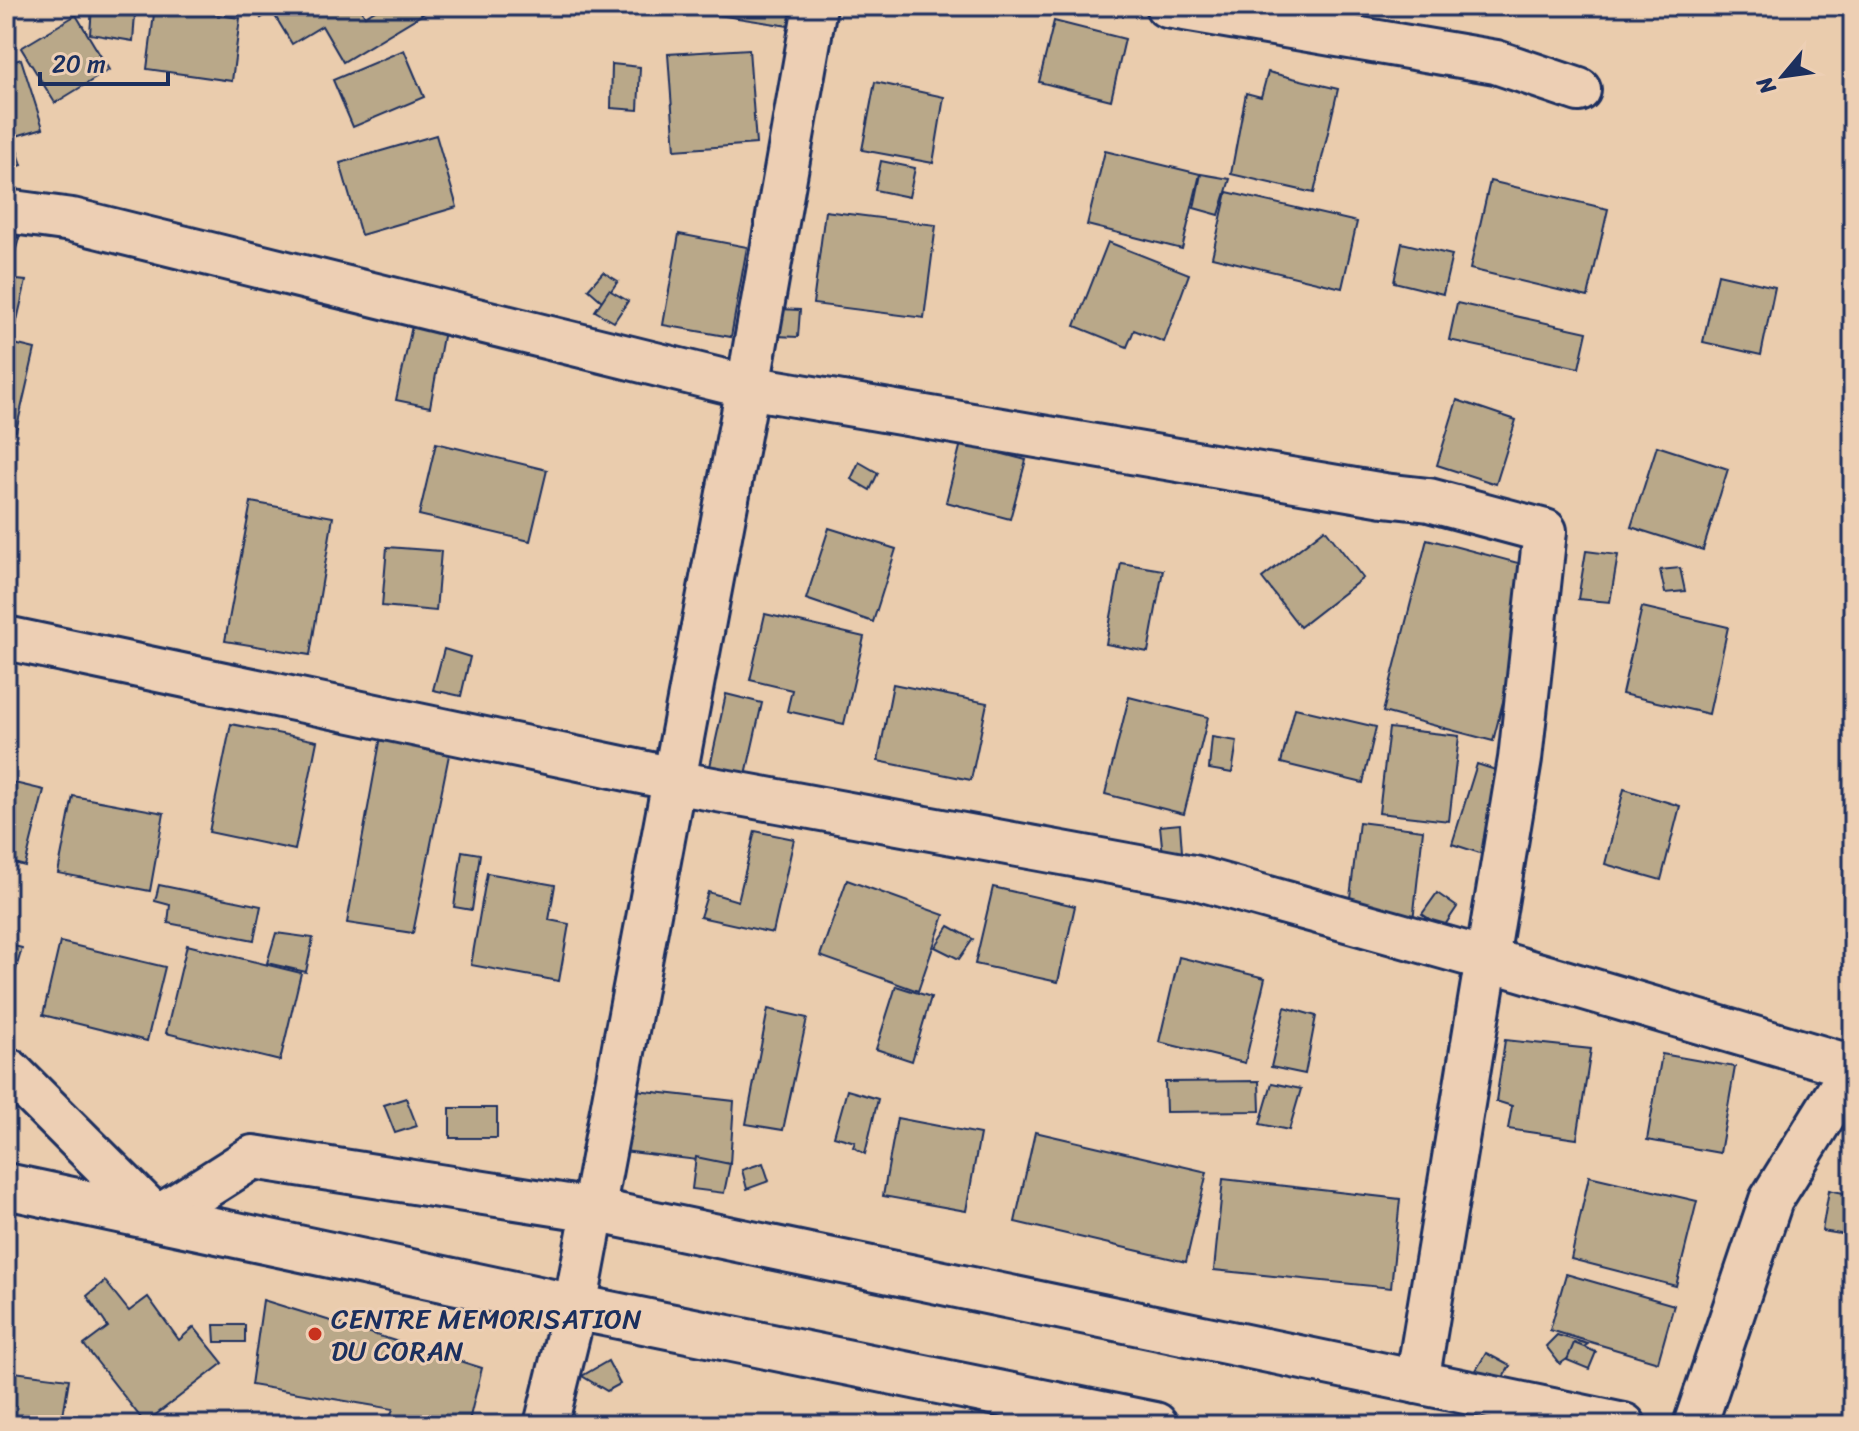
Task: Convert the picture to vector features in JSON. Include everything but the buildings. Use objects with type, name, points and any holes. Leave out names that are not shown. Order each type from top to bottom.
[{"type":"highway","points":[[6,1186],[575,1307],[1155,1425]]},
{"type":"street","points":[[546,1425],[575,1307],[748,387],[815,6]]},
{"type":"street","points":[[1167,6],[1496,62],[1579,90]]},
{"type":"street","points":[[6,211],[72,220],[748,387],[1384,495],[1429,500],[1545,531],[1520,759],[1417,1382]]},
{"type":"street","points":[[6,638],[645,772],[674,782],[1193,877],[1486,959],[1853,1068],[1771,1200],[1695,1425]]},
{"type":"street","points":[[10,1071],[157,1218],[253,1157],[593,1210],[1624,1425]]},
{"type":"place","name":"CENTRE MEMORISATION DU CORAN","points":[[315,1334]]}]
